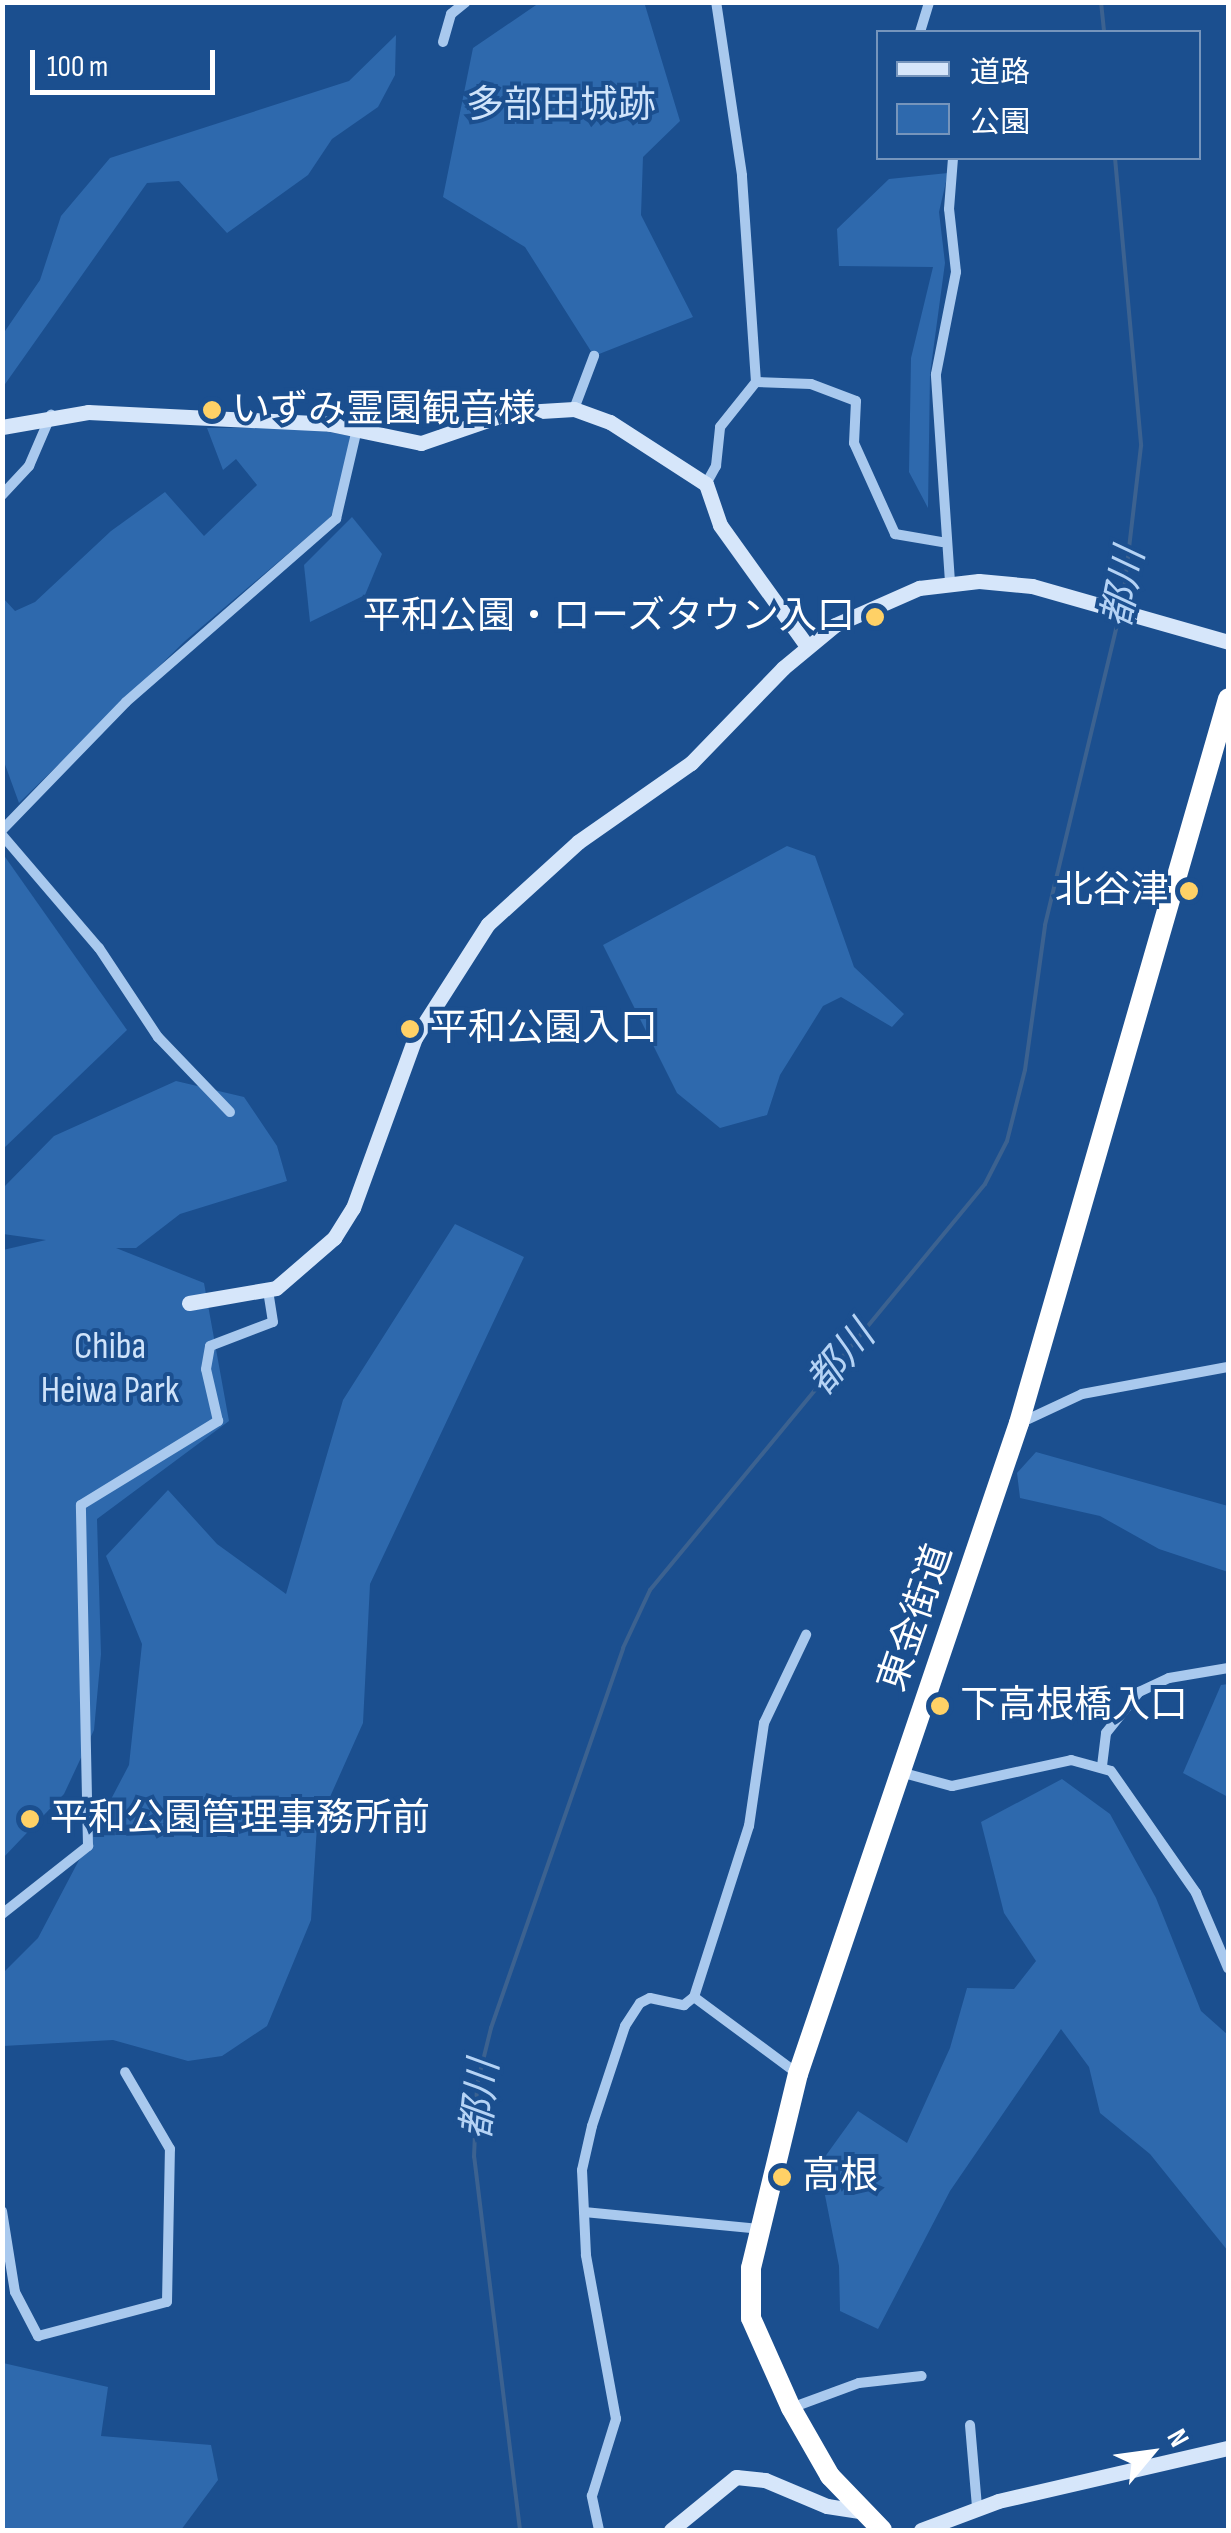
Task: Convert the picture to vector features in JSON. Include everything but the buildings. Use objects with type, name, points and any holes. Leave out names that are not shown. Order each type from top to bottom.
[{"type":"highway","name":"東金街道","points":[[882,2530],[830,2476],[791,2408],[748,2301],[759,2229],[798,2074],[1019,1423],[1228,699]]},
{"type":"street","points":[[443,42],[451,14],[466,2]]},
{"type":"street","points":[[706,484],[716,466],[720,427],[756,382],[742,175],[716,2]]},
{"type":"street","points":[[921,30],[929,2]]},
{"type":"street","points":[[950,582],[942,542],[936,374],[956,272],[949,209],[953,160]]},
{"type":"street","points":[[574,409],[594,356]]},
{"type":"street","points":[[756,382],[811,384],[856,400],[854,443],[895,534],[942,542]]},
{"type":"street","points":[[2,428],[51,414],[310,423],[421,443],[508,413],[574,409],[610,422],[706,484],[720,525],[808,646]]},
{"type":"street","points":[[2,496],[29,466],[51,414]]},
{"type":"street","points":[[230,1112],[158,1036],[98,948],[2,832],[126,702],[336,519],[356,432]]},
{"type":"street","points":[[189,1303],[268,1290],[323,1248],[353,1208],[415,1038],[488,924],[568,850],[691,764],[808,646],[870,606],[950,582],[1032,586],[1228,642]]},
{"type":"street","points":[[2,1914],[88,1846],[81,1505],[218,1421],[206,1369],[210,1346],[273,1322],[268,1290]]},
{"type":"street","points":[[1019,1423],[1082,1394],[1228,1367]]},
{"type":"street","points":[[599,2530],[592,2496],[616,2419],[586,2255],[584,2212],[589,2140],[626,2026],[650,1998],[684,2005],[694,1997],[749,1826],[764,1723],[806,1636]]},
{"type":"street","points":[[1102,1766],[1106,1733],[1140,1692],[1169,1678],[1228,1668]]},
{"type":"street","points":[[899,1772],[952,1786],[1071,1760],[1102,1766],[1116,1776],[1181,1868],[1228,1968]]},
{"type":"street","points":[[694,1997],[798,2074]]},
{"type":"street","points":[[2,2211],[15,2292],[38,2336],[168,2302],[170,2148],[125,2072]]},
{"type":"street","points":[[584,2212],[759,2229]]},
{"type":"street","points":[[791,2408],[860,2383],[922,2376]]},
{"type":"street","points":[[970,2425],[977,2507]]},
{"type":"street","points":[[921,2530],[977,2507],[1228,2448]]},
{"type":"street","points":[[671,2530],[736,2477],[766,2480],[827,2506],[860,2511]]},
{"type":"green space","name":"多部田城跡","points":[[539,3],[645,5],[680,121],[643,157],[641,215],[693,317],[594,356],[525,247],[443,197],[473,48]]},
{"type":"green space","points":[[396,35],[395,75],[378,107],[332,139],[308,175],[227,233],[179,181],[147,183],[3,387],[3,334],[40,280],[61,216],[110,158],[349,81]]},
{"type":"green space","points":[[948,173],[939,212],[945,263],[930,374],[928,508],[909,472],[911,358],[933,267],[839,266],[837,229],[889,179]]},
{"type":"green space","points":[[207,428],[308,428],[350,436],[343,487],[330,518],[185,641],[19,803],[3,759],[3,598],[15,611],[35,602],[111,531],[165,492],[204,536],[257,485],[236,459],[223,470]]},
{"type":"green space","points":[[352,517],[382,554],[365,595],[310,622],[304,565]]},
{"type":"green space","points":[[787,846],[815,856],[854,967],[904,1014],[892,1027],[841,997],[823,1006],[780,1075],[767,1115],[720,1128],[677,1093],[603,945]]},
{"type":"green space","points":[[3,854],[127,1030],[2,1149]]},
{"type":"green space","name":"Chiba Heiwa Park","points":[[176,1081],[244,1097],[277,1146],[287,1181],[180,1214],[136,1248],[116,1248],[204,1283],[229,1421],[97,1519],[101,1654],[94,1730],[64,1794],[3,1858],[3,1250],[46,1240],[3,1234],[3,1188],[54,1136]]},
{"type":"green space","points":[[455,1224],[524,1257],[370,1584],[363,1723],[317,1826],[311,1920],[267,2026],[222,2056],[188,2061],[113,2040],[3,2046],[2,1974],[38,1938],[129,1765],[142,1644],[106,1556],[168,1490],[217,1544],[286,1594],[343,1400]]},
{"type":"green space","points":[[1036,1452],[1228,1506],[1228,1572],[1159,1549],[1100,1516],[1020,1498],[1017,1473]]},
{"type":"green space","points":[[1228,1684],[1228,1797],[1183,1773],[1221,1685]]},
{"type":"green space","points":[[1062,1779],[1110,1814],[1156,1898],[1201,2011],[1228,2035],[1228,2251],[1150,2154],[1100,2113],[1089,2067],[1061,2029],[950,2191],[878,2329],[840,2311],[839,2266],[819,2165],[858,2111],[907,2143],[950,2048],[967,1988],[1014,1989],[1036,1961],[1004,1913],[981,1822]]},
{"type":"green space","points":[[3,2363],[108,2387],[101,2436],[211,2445],[218,2480],[181,2530],[3,2530]]},
{"type":"waterway","name":"都川","points":[[1101,2],[1104,30]]},
{"type":"waterway","name":"都川","points":[[1115,160],[1141,446],[1122,607]]},
{"type":"waterway","name":"都川","points":[[520,2530],[474,2157],[477,2085],[491,2028],[623,1648],[650,1590],[985,1184],[1007,1141],[1025,1070],[1045,925],[1119,616]]},
{"type":"place","name":"いずみ霊園観音様","points":[[212,410]]},
{"type":"place","name":"平和公園・ローズタウン入口","points":[[875,617]]},
{"type":"place","name":"北谷津","points":[[1189,891]]},
{"type":"place","name":"平和公園入口","points":[[410,1029]]},
{"type":"place","name":"下高根橋入口","points":[[940,1706]]},
{"type":"place","name":"平和公園管理事務所前","points":[[30,1819]]},
{"type":"place","name":"高根","points":[[782,2177]]}]
